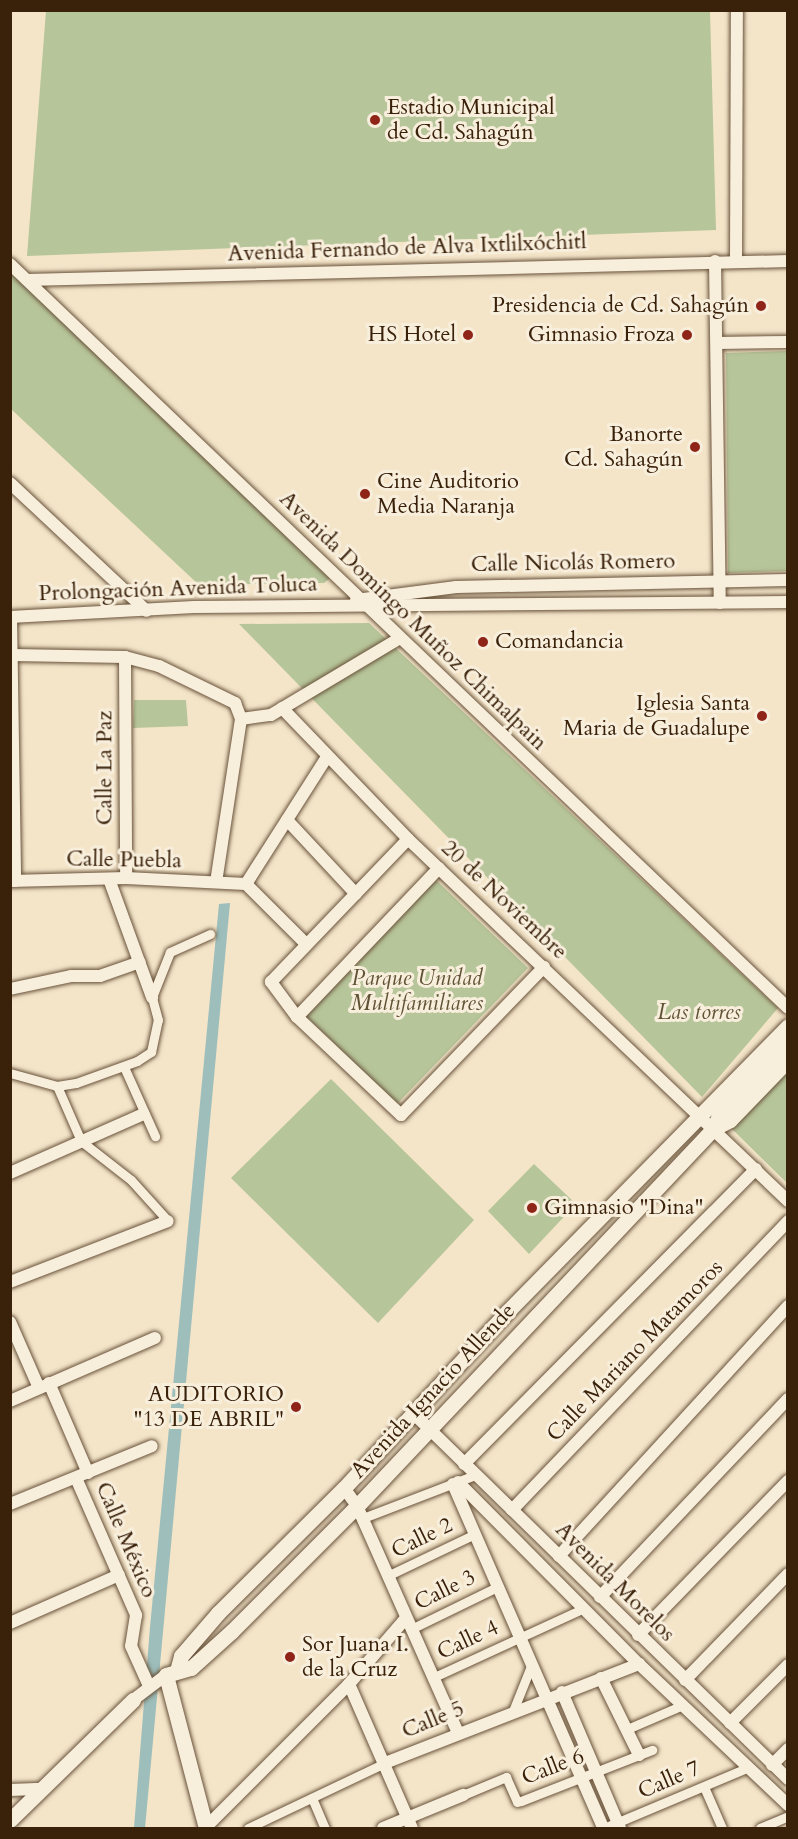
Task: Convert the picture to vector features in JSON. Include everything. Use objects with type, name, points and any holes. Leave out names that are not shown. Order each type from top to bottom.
[{"type":"street","points":[[736,261],[737,10]]},
{"type":"street","points":[[715,261],[720,603]]},
{"type":"street","name":"Avenida Fernando de Alva Ixtlilxóchitl","points":[[27,280],[715,261],[788,261]]},
{"type":"street","name":"Avenida Domingo Muñoz Chimalpain","points":[[10,264],[788,1008]]},
{"type":"street","points":[[717,343],[788,342]]},
{"type":"street","points":[[10,483],[147,611]]},
{"type":"street","name":"Calle Nicolás Romero","points":[[363,602],[456,587],[788,580]]},
{"type":"street","points":[[456,587],[456,605]]},
{"type":"street","name":"Calle Nicolás Romero","points":[[363,602],[456,605],[788,602]]},
{"type":"street","name":"Prolongación Avenida Toluca","points":[[11,617],[363,602]]},
{"type":"street","points":[[11,617],[13,881]]},
{"type":"street","points":[[243,716],[263,718],[400,638]]},
{"type":"street","points":[[13,655],[125,657],[159,666],[235,703],[243,716],[231,884]]},
{"type":"street","name":"Calle La Paz","points":[[125,657],[126,878]]},
{"type":"street","name":"20 de Noviembre","points":[[282,708],[408,839],[788,1201]]},
{"type":"street","points":[[231,884],[287,819],[327,757]]},
{"type":"street","points":[[287,819],[356,894]]},
{"type":"street","points":[[408,839],[275,976],[272,986],[297,1017],[401,1115],[544,967]]},
{"type":"street","points":[[297,1017],[439,868]]},
{"type":"street","name":"Calle Puebla","points":[[13,881],[126,878],[231,884]]},
{"type":"street","points":[[10,1073],[57,1086],[93,1079],[124,1067],[151,1052],[158,1020],[140,962],[109,879]]},
{"type":"street","points":[[231,884],[306,944]]},
{"type":"street","points":[[152,997],[170,952],[210,934]]},
{"type":"street","points":[[10,989],[71,976],[108,974],[140,962]]},
{"type":"street","name":"Avenida Ignacio Allende","points":[[172,1673],[182,1656],[218,1613],[344,1488],[506,1314],[700,1119],[788,1026]]},
{"type":"street","points":[[713,1129],[720,1113],[788,1044]]},
{"type":"street","points":[[713,1129],[730,1120],[788,1060]]},
{"type":"street","points":[[124,1067],[155,1136]]},
{"type":"street","points":[[10,1282],[168,1221],[131,1180],[81,1141],[57,1086]]},
{"type":"street","points":[[10,1173],[144,1114]]},
{"type":"street","name":"Avenida Ignacio Allende","points":[[172,1673],[191,1668],[360,1512],[427,1428],[713,1129]]},
{"type":"street","points":[[465,1464],[756,1169]]},
{"type":"street","name":"Calle Mariano Matamoros","points":[[512,1510],[788,1221]]},
{"type":"street","points":[[559,1556],[788,1306]]},
{"type":"street","name":"Calle México","points":[[10,1322],[44,1386],[82,1475],[138,1620],[131,1646],[149,1686]]},
{"type":"street","points":[[10,1401],[155,1338]]},
{"type":"street","points":[[600,1597],[788,1399]]},
{"type":"street","name":"Avenida Morelos","points":[[414,1414],[788,1779]]},
{"type":"street","points":[[10,1504],[152,1446]]},
{"type":"street","points":[[360,1512],[475,1475]]},
{"type":"street","points":[[638,1635],[788,1481]]},
{"type":"street","points":[[456,1483],[497,1587],[545,1698],[584,1778],[603,1828]]},
{"type":"street","name":"Avenida Morelos","points":[[456,1483],[639,1664],[788,1804]]},
{"type":"street","points":[[344,1488],[360,1512],[458,1733]]},
{"type":"street","name":"Calle 2","points":[[387,1576],[475,1534]]},
{"type":"street","points":[[686,1680],[788,1574]]},
{"type":"street","points":[[10,1623],[119,1575]]},
{"type":"street","name":"Calle 3","points":[[408,1623],[497,1587]]},
{"type":"street","name":"Calle 4","points":[[432,1678],[584,1608]]},
{"type":"street","points":[[206,1828],[408,1623]]},
{"type":"street","name":"Calle 5","points":[[248,1828],[385,1763],[545,1698],[639,1664]]},
{"type":"street","points":[[730,1723],[788,1665]]},
{"type":"street","points":[[513,1711],[531,1666]]},
{"type":"street","points":[[10,1820],[132,1700],[172,1673],[206,1828]]},
{"type":"street","points":[[601,1678],[639,1755]]},
{"type":"street","points":[[349,1684],[410,1823]]},
{"type":"street","points":[[562,1692],[619,1826]]},
{"type":"street","points":[[627,1729],[683,1705]]},
{"type":"street","points":[[772,1765],[788,1749]]},
{"type":"street","name":"Calle 6","points":[[383,1828],[410,1823],[463,1795],[506,1777],[517,1802],[652,1750]]},
{"type":"street","name":"Calle 7","points":[[603,1828],[619,1826],[749,1767]]},
{"type":"street","points":[[704,1787],[722,1828]]},
{"type":"street","points":[[10,1790],[43,1789]]},
{"type":"street","points":[[312,1798],[325,1828]]},
{"type":"street","points":[[760,1828],[788,1816]]},
{"type":"green space","name":"Estadio Municipal de Cd. Sahagún","points":[[46,11],[710,11],[716,230],[27,256]]},
{"type":"green space","points":[[10,264],[333,576],[324,583],[199,585],[11,409]]},
{"type":"green space","points":[[787,351],[787,571],[728,573],[726,353]]},
{"type":"green space","name":"Las torres","points":[[369,623],[778,1008],[702,1097],[239,624]]},
{"type":"green space","points":[[134,700],[186,700],[188,726],[133,728]]},
{"type":"green space","name":"Parque Unidad Multifamiliares","points":[[436,880],[528,968],[397,1104],[306,1016]]},
{"type":"green space","name":"Las torres","points":[[787,1064],[787,1183],[728,1125]]},
{"type":"green space","points":[[331,1079],[474,1220],[378,1323],[231,1178]]},
{"type":"green space","name":"Gimnasio \"Dina\"","points":[[534,1164],[576,1204],[529,1254],[488,1211]]},
{"type":"water","points":[[230,903],[145,1828],[134,1828],[150,1627],[219,904]]},
{"type":"place","name":"Estadio Municipal de Cd. Sahagún","points":[[375,120]]},
{"type":"place","name":"Presidencia de Cd. Sahagún","points":[[761,306]]},
{"type":"place","name":"HS Hotel","points":[[468,335]]},
{"type":"place","name":"Gimnasio Froza","points":[[687,335]]},
{"type":"place","name":"Banorte Cd. Sahagún","points":[[695,447]]},
{"type":"place","name":"Cine Auditorio Media Naranja","points":[[365,494]]},
{"type":"place","name":"Comandancia","points":[[483,642]]},
{"type":"place","name":"Iglesia Santa Maria de Guadalupe","points":[[762,716]]},
{"type":"place","name":"Gimnasio \"Dina\"","points":[[532,1208]]},
{"type":"place","name":"AUDITORIO \"13 DE ABRIL\"","points":[[296,1407]]},
{"type":"place","name":"Sor Juana I. de la Cruz","points":[[290,1657]]}]
